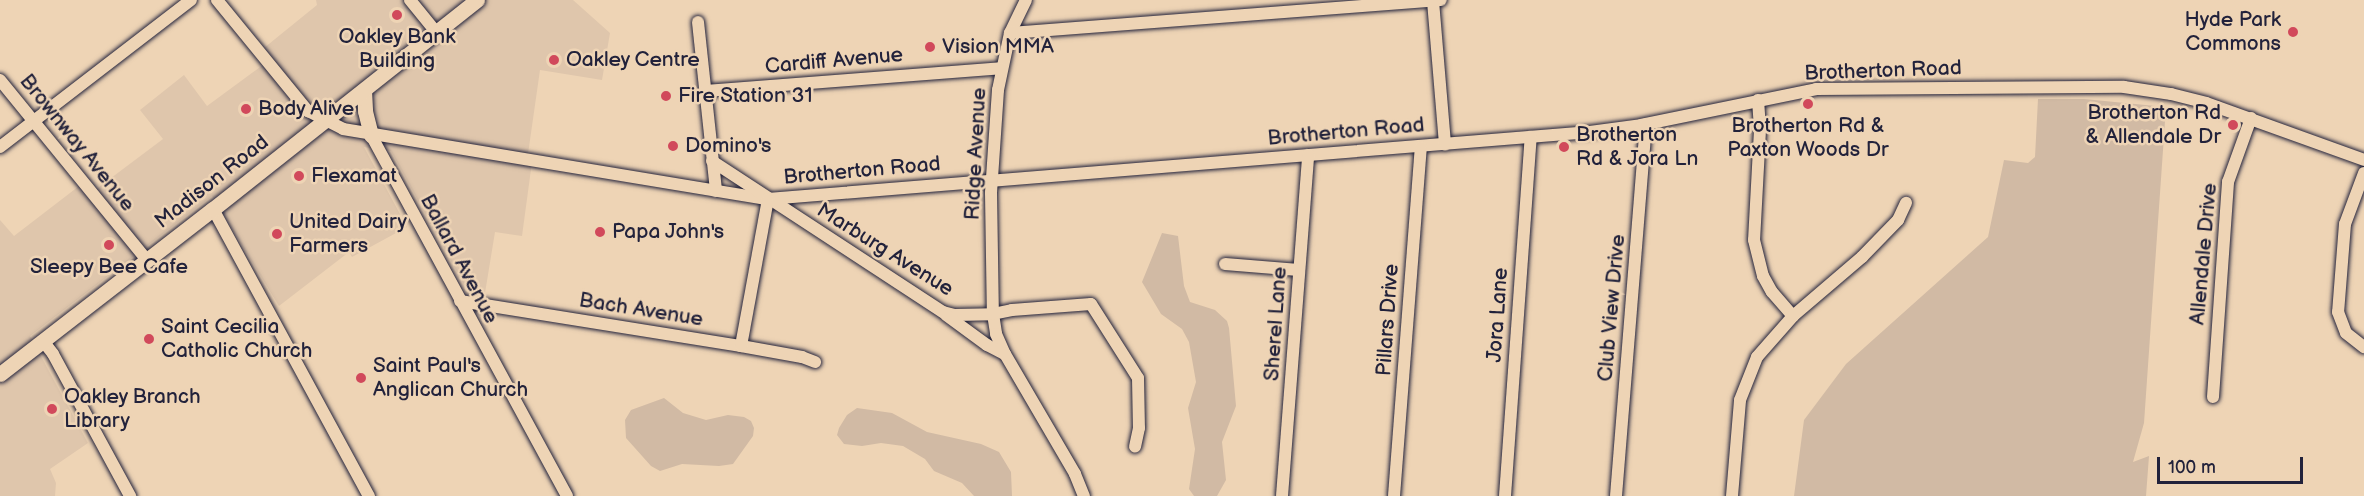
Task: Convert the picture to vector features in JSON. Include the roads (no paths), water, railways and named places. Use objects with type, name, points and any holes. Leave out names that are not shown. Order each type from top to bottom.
[{"type":"main road","name":"Madison Road","points":[[0,374],[213,210],[477,0]]},
{"type":"main road","points":[[364,90],[365,111],[371,135]]},
{"type":"street","points":[[0,147],[190,0]]},
{"type":"street","name":"Brotherton Road","points":[[217,0],[308,111],[343,129],[768,199],[992,179],[1531,138],[1646,124],[1816,90],[2124,87],[2171,94],[2251,118],[2364,160]]},
{"type":"street","points":[[410,0],[436,32]]},
{"type":"street","name":"Ridge Avenue","points":[[993,314],[992,179],[1001,68],[1010,33],[1026,0]]},
{"type":"street","points":[[1010,33],[1441,0]]},
{"type":"street","points":[[1433,1],[1445,144]]},
{"type":"street","points":[[698,22],[716,191]]},
{"type":"street","name":"Cardiff Avenue","points":[[705,91],[1001,68]]},
{"type":"street","name":"Brownway Avenue","points":[[0,80],[147,260]]},
{"type":"street","points":[[1758,100],[1760,130],[1754,240],[1763,276],[1772,292],[1793,316]]},
{"type":"street","name":"Allendale Drive","points":[[2213,397],[2228,182],[2251,118]]},
{"type":"street","name":"Club View Drive","points":[[1617,496],[1646,124]]},
{"type":"street","name":"Ballard Avenue","points":[[371,135],[567,496]]},
{"type":"street","name":"Jora Lane","points":[[1505,496],[1531,138]]},
{"type":"street","name":"Pillars Drive","points":[[1394,496],[1421,147]]},
{"type":"street","name":"Sherel Lane","points":[[1282,496],[1308,155]]},
{"type":"street","name":"Marburg Avenue","points":[[712,161],[943,312],[954,315],[993,314],[1012,310],[1091,304],[1138,378],[1139,428],[1135,447]]},
{"type":"street","points":[[2364,173],[2345,224],[2338,312],[2346,333],[2364,347]]},
{"type":"street","points":[[741,346],[768,199]]},
{"type":"street","points":[[1732,496],[1743,386],[1757,357],[1793,316],[1862,257],[1898,220],[1906,203]]},
{"type":"street","points":[[213,210],[369,496]]},
{"type":"street","points":[[1225,264],[1299,270]]},
{"type":"street","name":"Bach Avenue","points":[[460,302],[741,346],[802,357],[815,362]]},
{"type":"street","points":[[943,312],[987,345],[1005,354]]},
{"type":"street","points":[[993,314],[996,334],[1005,354],[1075,474],[1084,496]]},
{"type":"street","points":[[43,341],[53,354],[130,496]]},
{"type":"place","name":"Oakley Bank Building","points":[[397,15]]},
{"type":"place","name":"Hyde Park Commons","points":[[2293,32]]},
{"type":"place","name":"Vision MMA","points":[[930,47]]},
{"type":"place","name":"Oakley Centre","points":[[554,60]]},
{"type":"place","name":"Fire Station 31","points":[[666,96]]},
{"type":"place","name":"Brotherton Rd & Paxton Woods Dr","points":[[1808,104]]},
{"type":"place","name":"Body Alive","points":[[246,109]]},
{"type":"place","name":"Brotherton Rd & Allendale Dr","points":[[2233,125]]},
{"type":"place","name":"Domino's","points":[[673,146]]},
{"type":"place","name":"Brotherton Rd & Jora Ln","points":[[1564,147]]},
{"type":"place","name":"Flexamat","points":[[299,176]]},
{"type":"place","name":"Papa John's","points":[[600,232]]},
{"type":"place","name":"United Dairy Farmers","points":[[277,234]]},
{"type":"place","name":"Sleepy Bee Cafe","points":[[109,245]]},
{"type":"place","name":"Saint Cecilia Catholic Church","points":[[149,339]]},
{"type":"place","name":"Saint Paul's Anglican Church","points":[[361,378]]},
{"type":"place","name":"Oakley Branch Library","points":[[52,409]]}]
